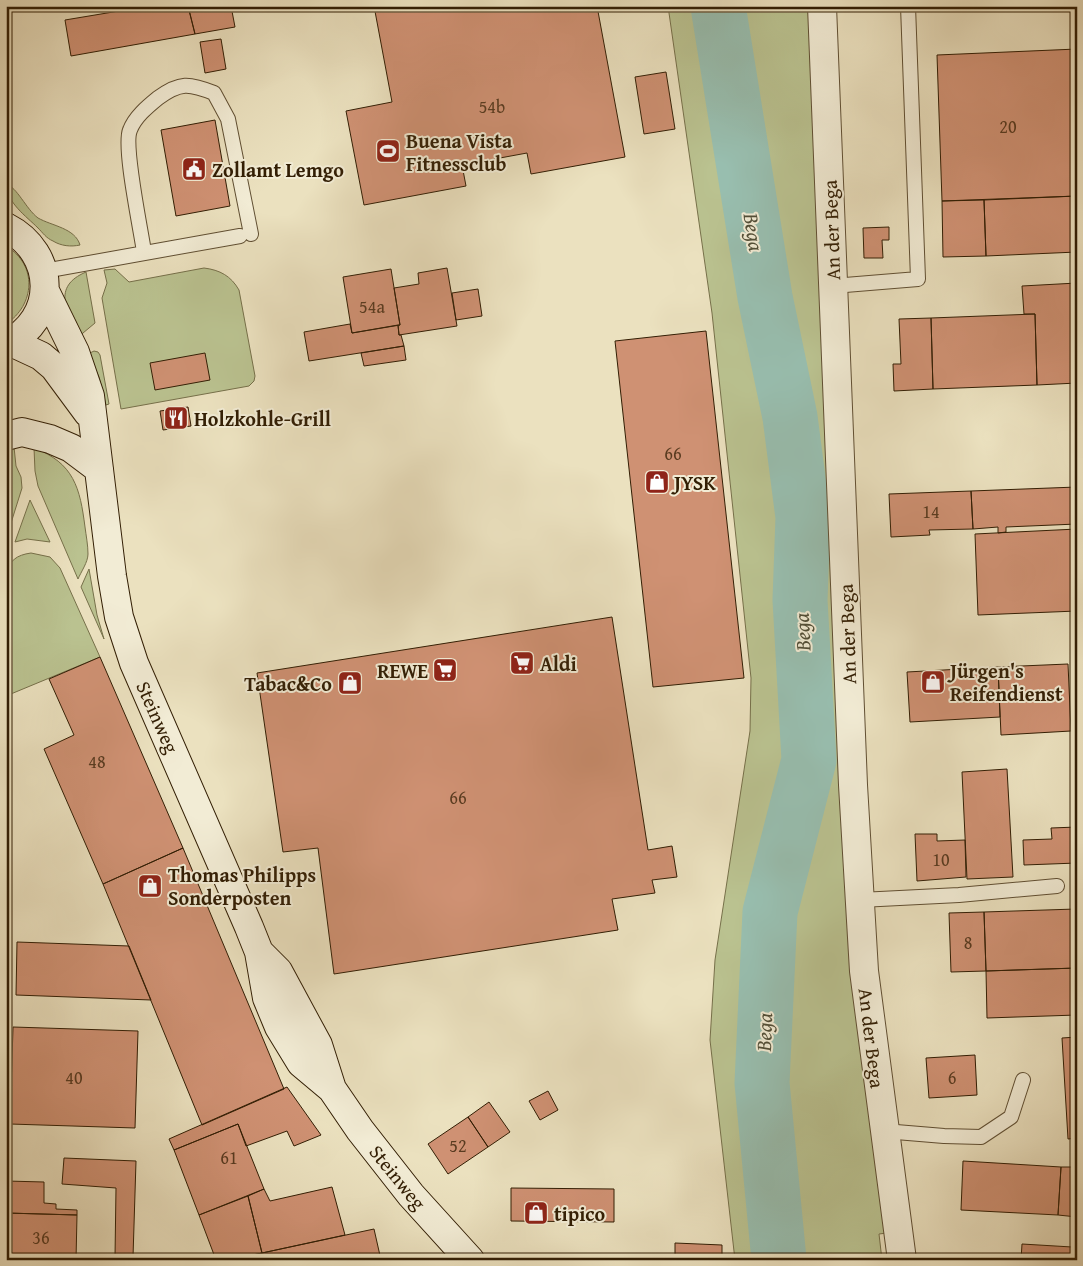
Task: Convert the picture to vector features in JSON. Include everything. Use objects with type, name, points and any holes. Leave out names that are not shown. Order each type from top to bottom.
[{"type":"street","name":"An der Bega","points":[[822,6],[864,972],[902,1260]]},
{"type":"street","name":"Steinweg","points":[[7,226],[24,238],[36,253],[44,281],[75,352],[90,396],[114,584],[120,617],[134,663],[259,952],[278,971],[318,1045],[332,1089],[360,1130],[411,1195],[470,1260]]},
{"type":"street","points":[[9,343],[23,334],[33,322],[40,308],[44,281]]},
{"type":"street","points":[[9,343],[41,356],[54,368],[94,420]]},
{"type":"street","points":[[6,436],[22,432],[50,438],[71,448],[99,469]]},
{"type":"lane","points":[[833,286],[918,279],[908,6]]},
{"type":"lane","points":[[44,281],[144,252],[245,235],[228,119],[214,93],[195,85],[172,88],[145,108],[129,131],[129,160],[144,252]]},
{"type":"lane","points":[[860,900],[959,896],[1057,886]]},
{"type":"lane","points":[[884,1131],[981,1137],[1011,1117],[1022,1080]]},
{"type":"green space","points":[[668,6],[810,6],[887,1233],[879,1234],[882,1260],[735,1260],[710,1040],[715,960],[750,731],[751,678],[712,313]]},
{"type":"green space","points":[[6,184],[14,189],[38,218],[68,231],[77,239],[80,245],[63,245],[46,237],[13,203]]},
{"type":"green space","points":[[6,246],[24,264],[28,274],[29,285],[23,306],[16,316],[6,324]]},
{"type":"green space","points":[[204,268],[225,274],[239,290],[255,376],[254,381],[249,386],[121,409],[102,298],[107,283],[104,270],[115,269],[129,282]]},
{"type":"green space","points":[[86,272],[95,323],[77,338],[67,309],[65,292],[75,278]]},
{"type":"green space","points":[[94,351],[100,355],[109,404],[106,405],[99,377],[88,354]]},
{"type":"green space","points":[[14,447],[16,466],[21,477],[22,488],[6,539],[6,450]]},
{"type":"green space","points":[[34,448],[58,461],[66,469],[73,478],[81,500],[88,557],[78,579],[38,486]]},
{"type":"green space","points":[[30,500],[50,542],[27,539],[15,542]]},
{"type":"green space","points":[[31,553],[50,557],[60,568],[100,657],[6,696],[6,575],[14,559]]},
{"type":"green space","points":[[89,569],[97,615],[104,639],[81,587]]},
{"type":"building","points":[[149,6],[188,6],[195,34],[71,56],[65,20]]},
{"type":"building","points":[[188,6],[231,6],[235,27],[195,34]]},
{"type":"building","points":[[374,6],[597,6],[625,157],[531,174],[527,153],[462,165],[466,186],[364,205],[346,111],[392,102]]},
{"type":"building","points":[[221,39],[226,69],[205,73],[200,42]]},
{"type":"building","points":[[1077,49],[1077,196],[942,201],[937,55]]},
{"type":"building","points":[[666,72],[675,129],[644,134],[635,77]]},
{"type":"building","points":[[215,120],[230,206],[176,216],[161,130]]},
{"type":"building","points":[[1077,196],[1077,252],[986,256],[984,200]]},
{"type":"building","points":[[984,200],[986,256],[943,257],[942,201]]},
{"type":"building","points":[[889,227],[889,240],[882,240],[883,258],[864,258],[863,228]]},
{"type":"building","points":[[447,268],[457,326],[399,335],[398,325],[400,325],[394,288],[419,284],[418,273]]},
{"type":"building","points":[[391,269],[400,325],[352,333],[343,277]]},
{"type":"building","points":[[1077,283],[1077,383],[1037,385],[1035,314],[1024,314],[1022,286]]},
{"type":"building","points":[[478,289],[482,316],[456,320],[452,293]]},
{"type":"building","points":[[1035,314],[1037,385],[933,389],[931,318]]},
{"type":"building","points":[[931,318],[933,389],[894,391],[893,364],[901,364],[899,319]]},
{"type":"building","points":[[350,324],[352,333],[398,325],[399,335],[401,335],[404,346],[309,361],[304,332]]},
{"type":"building","points":[[706,331],[744,678],[653,687],[615,341]]},
{"type":"building","points":[[404,346],[406,360],[364,366],[361,353]]},
{"type":"building","points":[[205,353],[210,380],[155,390],[150,363]]},
{"type":"building","name":"Holzkohle-Grill","points":[[188,407],[191,426],[163,430],[160,411]]},
{"type":"building","points":[[1075,421],[1077,421],[1077,465]]},
{"type":"building","points":[[1077,487],[1077,524],[1006,527],[1006,532],[998,533],[998,527],[973,529],[971,491]]},
{"type":"building","points":[[971,491],[973,529],[929,530],[930,535],[891,537],[889,494]]},
{"type":"building","points":[[1077,529],[1077,611],[978,615],[975,534]]},
{"type":"building","points":[[612,617],[648,850],[672,846],[677,877],[652,880],[655,893],[612,899],[618,930],[334,974],[318,848],[283,852],[257,673]]},
{"type":"building","points":[[100,657],[183,848],[103,884],[44,749],[74,735],[49,679]]},
{"type":"building","points":[[1068,664],[1071,731],[1001,735],[998,667]]},
{"type":"building","points":[[998,667],[1000,717],[910,722],[907,672]]},
{"type":"building","points":[[1007,769],[1013,877],[967,879],[962,772]]},
{"type":"building","points":[[1077,827],[1077,863],[1024,865],[1023,840],[1052,839],[1051,828]]},
{"type":"building","points":[[915,834],[937,834],[937,841],[965,840],[966,877],[917,881]]},
{"type":"building","points":[[183,848],[284,1089],[202,1125],[103,884]]},
{"type":"building","points":[[1076,903],[1077,968],[986,971],[984,912],[1076,909]]},
{"type":"building","points":[[984,912],[986,971],[951,972],[949,913]]},
{"type":"building","points":[[17,942],[129,946],[151,1000],[16,995]]},
{"type":"building","points":[[1077,968],[1077,1015],[987,1018],[986,971]]},
{"type":"building","points":[[13,1027],[138,1031],[135,1128],[10,1124]]},
{"type":"building","points":[[1077,1037],[1077,1138],[1068,1139],[1062,1038]]},
{"type":"building","points":[[975,1055],[977,1095],[929,1098],[926,1058]]},
{"type":"building","points":[[287,1087],[321,1135],[294,1146],[287,1131],[246,1146],[238,1124],[174,1150],[169,1139]]},
{"type":"building","points":[[548,1091],[558,1110],[540,1120],[529,1101]]},
{"type":"building","points":[[489,1102],[510,1132],[488,1147],[468,1117]]},
{"type":"building","points":[[468,1117],[488,1147],[448,1174],[428,1144]]},
{"type":"building","points":[[238,1124],[264,1189],[199,1215],[174,1150]]},
{"type":"building","points":[[64,1158],[136,1161],[133,1257],[115,1257],[116,1188],[62,1184]]},
{"type":"building","points":[[963,1161],[1061,1167],[1058,1215],[961,1210]]},
{"type":"building","points":[[1061,1167],[1077,1167],[1077,1217],[1058,1215]]},
{"type":"building","points":[[6,1181],[44,1182],[44,1203],[56,1204],[56,1209],[77,1210],[77,1215],[6,1213]]},
{"type":"building","points":[[332,1187],[345,1235],[262,1253],[248,1196],[264,1189],[270,1201]]},
{"type":"building","points":[[511,1188],[614,1189],[614,1222],[511,1221]]},
{"type":"building","points":[[248,1196],[262,1253],[229,1260],[216,1260],[199,1215]]},
{"type":"building","points":[[6,1213],[77,1215],[76,1260],[6,1260]]},
{"type":"building","points":[[374,1229],[381,1260],[229,1260],[262,1253]]},
{"type":"building","points":[[675,1243],[722,1245],[722,1260],[675,1260]]},
{"type":"building","points":[[1022,1244],[1072,1247],[1071,1260],[1021,1260]]},
{"type":"building","points":[[978,1256],[1002,1258],[1002,1260],[978,1260]]},
{"type":"waterway","name":"Bega","points":[[718,6],[765,297],[790,417],[803,517],[800,600],[809,760],[770,912],[762,1083],[779,1260]]},
{"type":"place","name":"Buena Vista Fitnessclub","points":[[388,151]]},
{"type":"place","name":"Zollamt Lemgo","points":[[194,169]]},
{"type":"place","name":"Holzkohle-Grill","points":[[176,418]]},
{"type":"place","name":"JYSK","points":[[657,482]]},
{"type":"place","name":"Aldi","points":[[522,663]]},
{"type":"place","name":"REWE","points":[[445,670]]},
{"type":"place","name":"Jürgen's Reifendienst","points":[[933,682]]},
{"type":"place","name":"Tabac&Co","points":[[350,683]]},
{"type":"place","name":"Thomas Philipps Sonderposten","points":[[150,886]]},
{"type":"place","name":"tipico","points":[[536,1213]]}]
